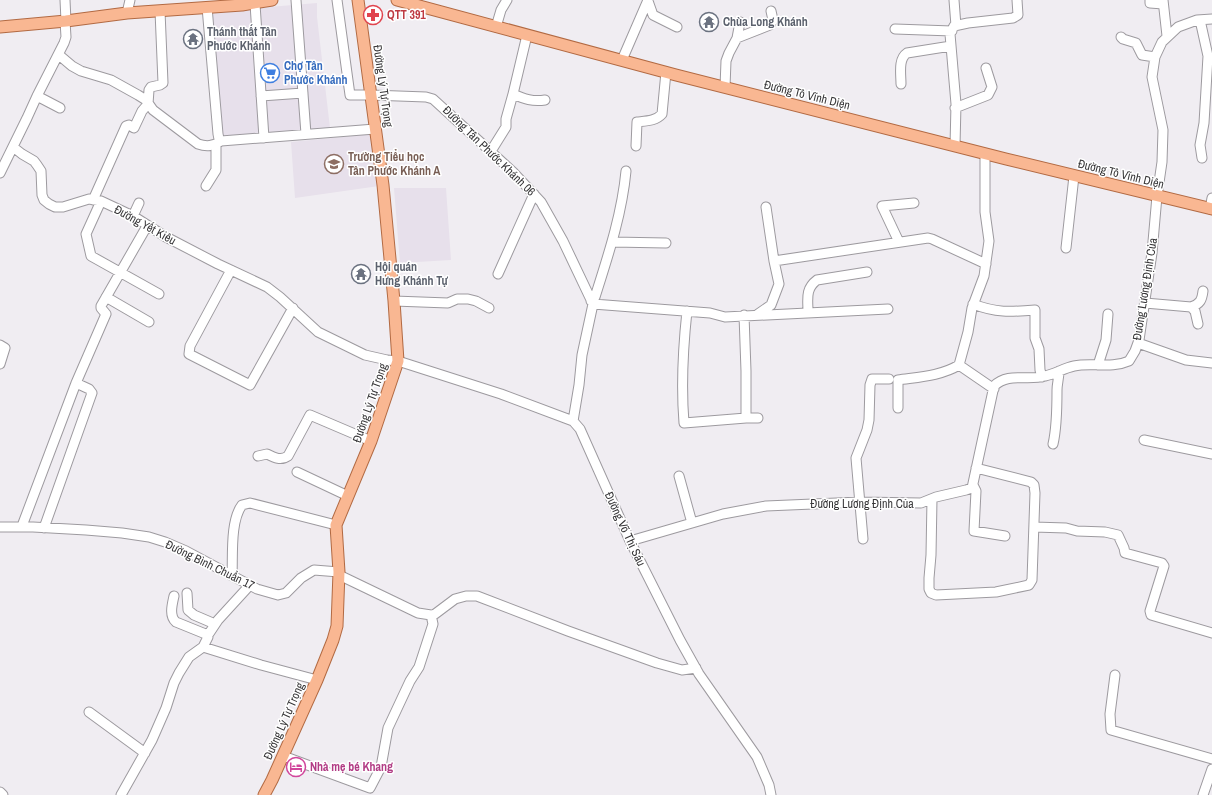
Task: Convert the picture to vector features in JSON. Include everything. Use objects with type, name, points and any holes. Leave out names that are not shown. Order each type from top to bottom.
[{"type":"main road","points":[[0,27],[66,21],[127,13],[160,11],[187,4],[207,7],[241,3],[255,4],[272,0]]},
{"type":"main road","name":"Đường Lý Tự Trọng","points":[[264,795],[317,680],[333,640],[336,626],[339,574],[336,525],[371,441],[398,361],[383,185],[358,0]]},
{"type":"main road","name":"Đường Tô Vĩnh Diện","points":[[397,0],[425,6],[496,27],[666,72],[985,154],[1157,196],[1211,205]]},
{"type":"street","points":[[0,172],[36,96],[59,55],[66,37],[65,0]]},
{"type":"street","points":[[127,13],[130,0]]},
{"type":"street","points":[[296,0],[306,134]]},
{"type":"street","name":"Đường Tân Phước Khánh 06","points":[[337,0],[350,95],[426,97],[433,99],[491,151],[541,202],[548,211],[592,302]]},
{"type":"street","points":[[496,27],[501,10],[507,0]]},
{"type":"street","points":[[648,0],[653,15],[678,27]]},
{"type":"street","points":[[622,60],[648,0]]},
{"type":"street","points":[[954,0],[954,28],[950,34],[956,108],[955,146]]},
{"type":"street","points":[[895,29],[954,28],[968,23],[1013,18],[1018,15],[1017,0]]},
{"type":"street","points":[[1150,0],[1150,3],[1163,2],[1167,36]]},
{"type":"street","points":[[255,4],[264,138]]},
{"type":"street","points":[[206,186],[216,170],[219,139],[207,7]]},
{"type":"street","points":[[159,294],[91,256],[86,234],[126,126],[129,125],[134,128],[142,110],[148,104],[149,90],[163,83],[164,80],[160,11]]},
{"type":"street","points":[[737,38],[770,25],[774,20],[771,12]]},
{"type":"street","points":[[1167,36],[1178,27],[1200,20],[1212,19]]},
{"type":"street","points":[[1200,20],[1208,56],[1204,123],[1200,146],[1202,158]]},
{"type":"street","points":[[725,87],[726,62],[737,38],[740,22]]},
{"type":"street","points":[[491,151],[506,127],[506,119],[527,35]]},
{"type":"street","name":"Đường Lương Định Của","points":[[994,389],[994,386],[1006,379],[1017,377],[1042,377],[1075,365],[1116,365],[1129,361],[1138,343],[1152,253],[1157,196],[1162,162],[1163,130],[1152,77],[1155,57],[1162,42],[1167,36]]},
{"type":"street","points":[[1121,37],[1136,43],[1142,55],[1155,57]]},
{"type":"street","points":[[901,84],[901,61],[904,55],[907,53],[951,46]]},
{"type":"street","points":[[59,55],[72,66],[81,71],[111,80],[138,95],[146,100],[153,110],[198,144],[206,146],[218,143],[264,138],[375,129]]},
{"type":"street","points":[[956,108],[988,95],[992,87],[986,68]]},
{"type":"street","points":[[636,146],[637,122],[654,120],[662,114],[666,72]]},
{"type":"street","points":[[261,96],[303,93]]},
{"type":"street","points":[[513,94],[525,99],[536,101],[545,100]]},
{"type":"street","points":[[36,96],[60,108]]},
{"type":"street","points":[[13,147],[34,161],[41,171],[42,195],[44,200],[49,204],[63,207],[82,201],[97,201]]},
{"type":"street","points":[[898,408],[898,380],[951,370],[959,365],[973,304],[984,276],[989,241],[985,212],[985,154]]},
{"type":"street","points":[[398,361],[501,394],[573,421],[582,355],[592,302],[613,242],[625,187],[626,171]]},
{"type":"street","points":[[1066,248],[1074,176]]},
{"type":"street","points":[[498,274],[534,194]]},
{"type":"street","name":"Đường Yết Kiêu","points":[[97,201],[133,216],[166,238],[267,287],[293,308],[318,332],[366,354],[387,360],[398,361]]},
{"type":"street","points":[[133,216],[139,203]]},
{"type":"street","points":[[899,242],[882,206],[914,203]]},
{"type":"street","points":[[758,314],[771,305],[779,284],[766,207]]},
{"type":"street","points":[[22,526],[76,383],[106,314],[100,308],[147,226]]},
{"type":"street","points":[[774,261],[899,242],[932,239],[986,264]]},
{"type":"street","points":[[613,242],[666,243]]},
{"type":"street","points":[[231,270],[190,346],[189,354],[250,385],[293,308]]},
{"type":"street","points":[[808,312],[807,293],[811,284],[817,280],[867,272]]},
{"type":"street","points":[[1145,303],[1191,307],[1198,304],[1202,298],[1203,291]]},
{"type":"street","points":[[106,297],[149,322]]},
{"type":"street","points":[[394,301],[448,303],[457,299],[468,299],[476,301],[488,308]]},
{"type":"street","points":[[592,302],[710,313],[725,317],[758,314],[888,309]]},
{"type":"street","points":[[973,304],[988,310],[1005,312],[1034,310],[1034,338],[1039,348],[1040,370],[1042,377]]},
{"type":"street","points":[[1191,307],[1195,311],[1198,324]]},
{"type":"street","points":[[687,311],[684,337],[682,393],[684,423],[758,418]]},
{"type":"street","points":[[1098,365],[1106,340],[1108,314]]},
{"type":"street","points":[[744,315],[746,418]]},
{"type":"street","points":[[1138,343],[1186,360],[1212,363]]},
{"type":"street","points":[[0,345],[5,348],[0,364]]},
{"type":"street","points":[[959,365],[994,389],[972,485],[976,491],[974,531],[1005,536]]},
{"type":"street","points":[[1053,444],[1058,404],[1057,388],[1059,371]]},
{"type":"street","points":[[863,539],[856,458],[867,430],[869,420],[870,385],[872,379],[889,379]]},
{"type":"street","points":[[44,528],[92,393],[89,389],[76,383]]},
{"type":"street","points":[[258,456],[267,454],[275,458],[284,459],[288,456],[310,414],[371,441]]},
{"type":"street","name":"Đường Võ Thị Sáu","points":[[573,421],[580,429],[630,541],[670,620],[696,668],[757,757],[769,785],[771,795]]},
{"type":"street","points":[[1144,440],[1212,454]]},
{"type":"street","points":[[932,499],[930,592],[936,595],[996,592],[1029,585],[1032,580],[1034,485],[1031,482],[976,468]]},
{"type":"street","points":[[297,472],[348,496]]},
{"type":"street","points":[[679,476],[692,523]]},
{"type":"street","name":"Đường Lương Định Của","points":[[630,541],[723,514],[766,506],[860,502],[921,503],[946,494],[972,488],[972,485]]},
{"type":"street","points":[[232,576],[234,527],[238,510],[242,505],[250,503],[336,525]]},
{"type":"street","name":"Đường Bình Chuẩn 17","points":[[0,527],[22,526],[122,533],[149,538],[174,545],[250,585],[278,595],[286,593],[301,578],[314,570],[339,574]]},
{"type":"street","points":[[1034,526],[1066,528],[1077,532],[1105,532],[1118,535],[1125,553],[1162,563],[1164,566],[1150,611],[1151,615],[1212,633]]},
{"type":"street","points":[[339,574],[418,612],[431,615],[435,614],[455,599],[466,596],[477,596],[657,663],[682,670],[696,668]]},
{"type":"street","points":[[121,795],[161,721],[179,673],[190,657],[203,647],[215,624],[250,585]]},
{"type":"street","points":[[187,593],[188,610],[194,615],[215,624]]},
{"type":"street","points":[[174,596],[172,613],[174,620],[208,635]]},
{"type":"street","points":[[283,756],[370,788],[381,767],[388,728],[397,712],[410,681],[419,667],[433,624],[431,615]]},
{"type":"street","points":[[203,647],[317,680]]},
{"type":"street","points":[[1115,675],[1110,714],[1111,730],[1212,759]]},
{"type":"street","points":[[89,712],[145,752]]},
{"type":"street","points":[[1205,794],[1212,769]]},
{"type":"street","points":[[0,792],[3,795]]},
{"type":"shaded area","name":"Chợ Tân Phước Khánh","points":[[317,3],[317,17],[330,128],[223,139],[211,12]]},
{"type":"shaded area","name":"Trường Tiểu học Tân Phước Khánh A","points":[[373,134],[379,186],[295,198],[291,142]]},
{"type":"shaded area","points":[[394,188],[446,188],[451,260],[400,263]]},
{"type":"place","name":"QTT 391","points":[[373,15]]},
{"type":"place","name":"Chùa Long Khánh","points":[[709,22]]},
{"type":"place","name":"Thánh thất Tân Phước Khánh","points":[[193,39]]},
{"type":"place","name":"Chợ Tân Phước Khánh","points":[[270,73]]},
{"type":"place","name":"Trường Tiểu học Tân Phước Khánh A","points":[[334,164]]},
{"type":"place","name":"Hội quán Hưng Khánh Tự","points":[[361,274]]},
{"type":"place","name":"Nhà mẹ bé Khang","points":[[296,767]]}]
